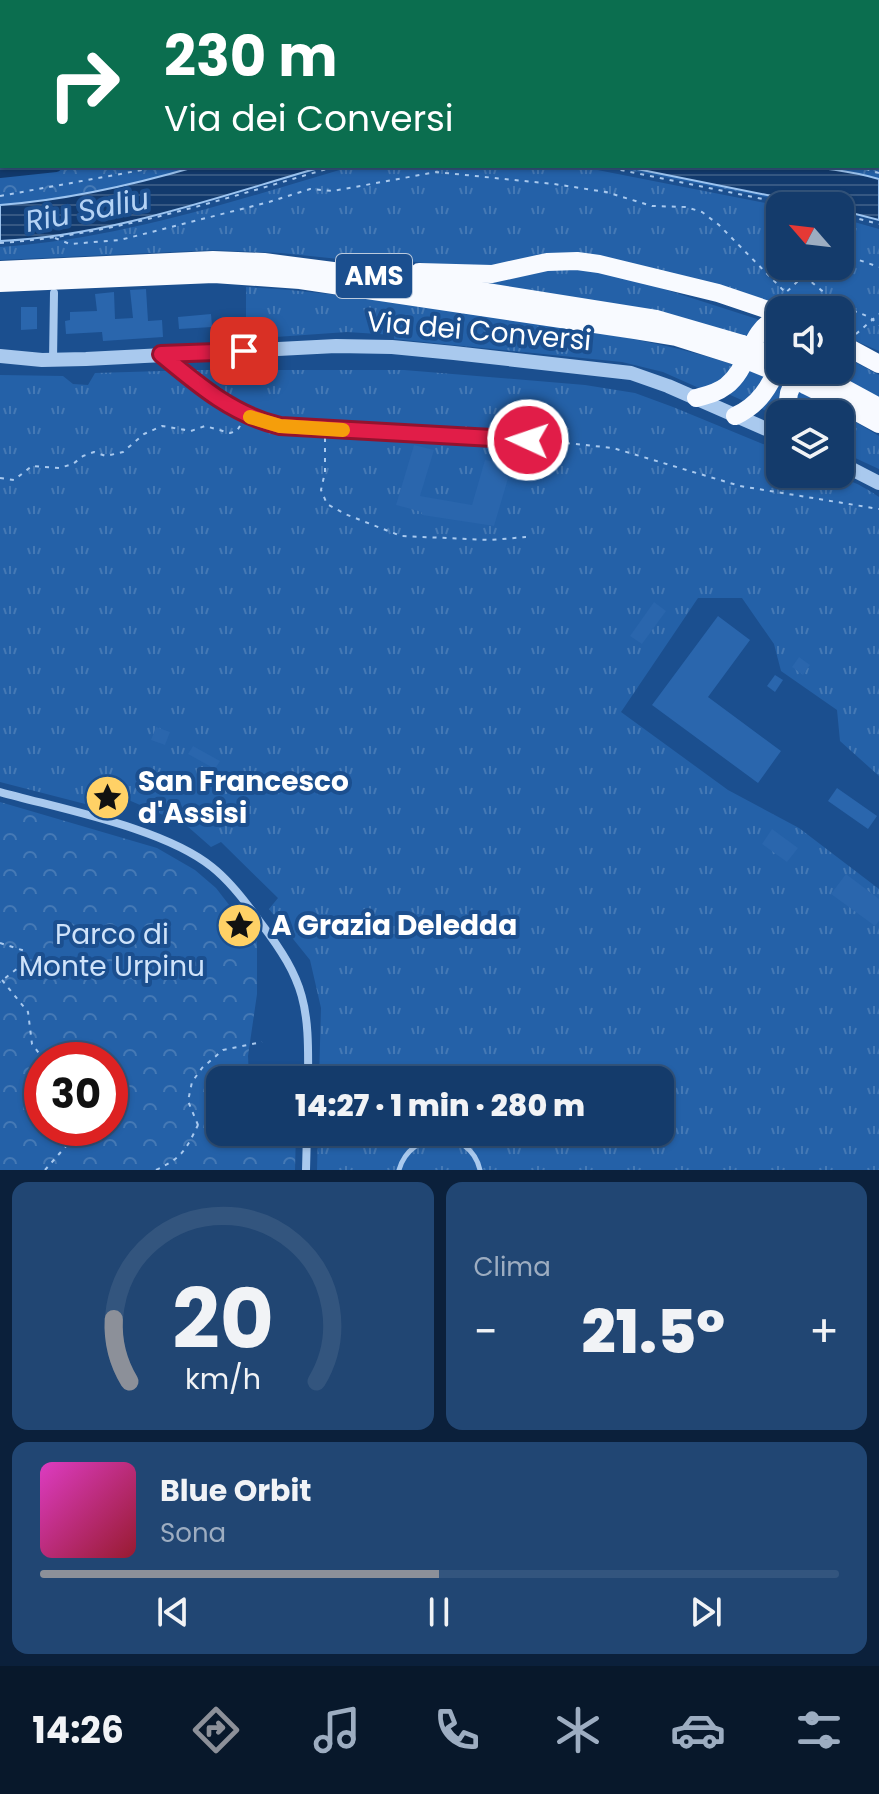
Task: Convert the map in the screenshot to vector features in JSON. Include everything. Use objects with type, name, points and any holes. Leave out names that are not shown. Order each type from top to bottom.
[{"type":"highway","name":"AMS","points":[[0,270],[213,260],[264,262],[398,279],[656,319],[739,350],[791,378],[837,386],[879,407]]},
{"type":"highway","points":[[398,279],[408,272],[492,274],[547,262],[577,261],[718,293],[766,310]]},
{"type":"highway","name":"AMS","points":[[0,283],[214,274],[300,280],[635,330],[766,357]]},
{"type":"highway","points":[[696,398],[714,393],[728,384],[739,371],[760,328],[766,323]]},
{"type":"highway","points":[[854,347],[879,364]]},
{"type":"highway","points":[[735,416],[750,409],[769,384]]},
{"type":"highway","name":"AMS","points":[[837,386],[879,424]]},
{"type":"street","points":[[53,360],[54,293]]},
{"type":"street","name":"Via dei Conversi","points":[[0,356],[53,360],[336,346],[392,347],[616,370],[646,377],[766,429]]},
{"type":"street","points":[[161,354],[186,376],[246,415],[280,426],[557,442]]},
{"type":"street","points":[[854,470],[879,483]]},
{"type":"street","points":[[0,792],[172,842],[191,852],[232,884],[282,950],[304,996],[308,1022],[308,1066]]},
{"type":"street","points":[[306,1170],[307,1146]]},
{"type":"lane","points":[[399,1170],[409,1150],[421,1142],[449,1138],[471,1152],[480,1170]]},
{"type":"path","points":[[0,196],[153,168]]},
{"type":"path","points":[[0,243],[55,238],[149,221],[330,168]]},
{"type":"path","points":[[611,168],[766,200]]},
{"type":"path","points":[[55,238],[70,244],[120,240],[310,189],[333,191],[436,172],[554,184],[606,192],[652,206],[686,207],[702,212],[719,225],[785,292]]},
{"type":"path","points":[[854,218],[879,224]]},
{"type":"path","points":[[854,260],[879,267]]},
{"type":"path","points":[[784,296],[799,280]]},
{"type":"path","points":[[808,280],[839,303],[879,325]]},
{"type":"path","points":[[854,335],[879,314]]},
{"type":"path","points":[[0,478],[14,480],[32,466],[59,468],[94,452],[106,456],[123,452],[144,434],[162,426],[191,431],[205,426],[230,433],[237,431],[246,415]]},
{"type":"path","points":[[325,429],[325,472],[321,490],[327,504],[401,536],[490,540],[526,537]]},
{"type":"path","points":[[557,442],[613,448],[740,486],[879,509]]},
{"type":"path","points":[[0,943],[25,951],[27,961],[1,981],[28,1012],[32,1042]]},
{"type":"path","points":[[198,1125],[188,1101],[192,1082],[197,1075],[223,1050],[262,1042]]},
{"type":"path","points":[[156,1170],[175,1162],[185,1151],[198,1125],[206,1123]]},
{"type":"path","points":[[45,1170],[66,1146]]},
{"type":"green space","points":[[0,168],[322,168],[140,220],[0,236]]},
{"type":"green space","points":[[346,168],[587,168],[766,203],[766,280],[854,280],[854,222],[879,229],[879,351],[854,340],[854,296],[766,296],[766,301],[734,290],[604,259],[503,267],[447,266],[371,256],[339,259],[214,250],[0,260],[0,247],[90,236],[179,216]]},
{"type":"green space","points":[[617,168],[879,168],[879,220],[854,215],[854,192],[766,192],[766,197]]},
{"type":"green space","points":[[565,266],[620,275],[757,319],[758,322],[747,338],[479,282]]},
{"type":"green space","points":[[246,287],[371,299],[586,331],[676,348],[735,365],[716,385],[699,388],[663,372],[622,362],[394,339],[394,335],[347,332],[246,339]]},
{"type":"green space","points":[[766,330],[765,379],[746,402],[726,393]]},
{"type":"green space","points":[[854,361],[879,375],[879,399],[854,403],[854,400],[826,400],[834,384],[854,384]]},
{"type":"green space","points":[[404,370],[585,385],[635,393],[766,445],[766,488],[854,488],[854,482],[879,497],[879,776],[840,741],[837,710],[781,671],[774,644],[742,598],[698,598],[621,712],[728,790],[799,828],[879,889],[879,1170],[317,1170],[318,1146],[674,1146],[674,1066],[319,1066],[321,1008],[310,960],[269,909],[278,898],[221,842],[211,847],[186,825],[101,788],[93,806],[0,782],[0,375],[63,376],[73,384],[88,385],[95,373]]},
{"type":"green space","points":[[779,384],[787,384],[783,400],[766,400],[766,411],[758,407]]},
{"type":"green space","points":[[798,384],[821,384],[815,400],[794,400]]},
{"type":"green space","points":[[854,421],[879,436],[879,469],[854,457]]},
{"type":"green space","name":"Parco di Monte Urpinu","points":[[0,802],[157,848],[195,870],[216,888],[257,941],[257,994],[248,1066],[206,1066],[206,1146],[296,1146],[295,1170],[0,1170]]},
{"type":"water","name":"Riu Saliu","points":[[190,168],[318,168],[124,223],[42,238],[0,241],[0,205],[100,191]]},
{"type":"water","points":[[632,168],[818,168],[849,172],[879,179],[879,220],[854,214],[854,192],[766,192],[766,195]]},
{"type":"building","points":[[146,289],[148,321],[162,320],[163,337],[103,341],[102,332],[66,334],[65,321],[70,320],[70,312],[97,311],[95,294],[114,292],[115,319],[133,318],[130,290]]},
{"type":"building","points":[[21,307],[37,307],[37,329],[21,330]]},
{"type":"building","points":[[211,314],[212,327],[179,329],[178,317]]},
{"type":"building","points":[[414,445],[434,450],[420,496],[472,505],[485,460],[512,465],[494,526],[422,515],[422,512],[396,505]]},
{"type":"building","points":[[654,602],[666,611],[642,644],[630,636]]},
{"type":"building","points":[[718,616],[750,640],[708,697],[781,751],[758,783],[652,705]]},
{"type":"building","points":[[799,657],[810,665],[803,675],[792,667]]},
{"type":"building","points":[[775,675],[783,680],[775,692],[767,686]]},
{"type":"building","points":[[156,727],[170,732],[165,745],[151,740]]},
{"type":"building","points":[[193,746],[220,761],[215,769],[188,754]]},
{"type":"building","points":[[837,788],[877,816],[868,829],[828,801]]},
{"type":"building","points":[[772,829],[798,848],[787,862],[762,844]]},
{"type":"building","points":[[846,874],[879,899],[879,921],[875,926],[831,894]]},
{"type":"waterway","points":[[0,172],[37,168]]},
{"type":"slow traffic","points":[[250,417],[280,426],[343,430]]},
{"type":"place","name":"San Francesco d'Assisi","points":[[107,797]]},
{"type":"place","name":"A Grazia Deledda","points":[[240,925]]},
{"type":"route","points":[[244,351],[161,354],[186,376],[261,422],[280,426],[528,440]]}]
